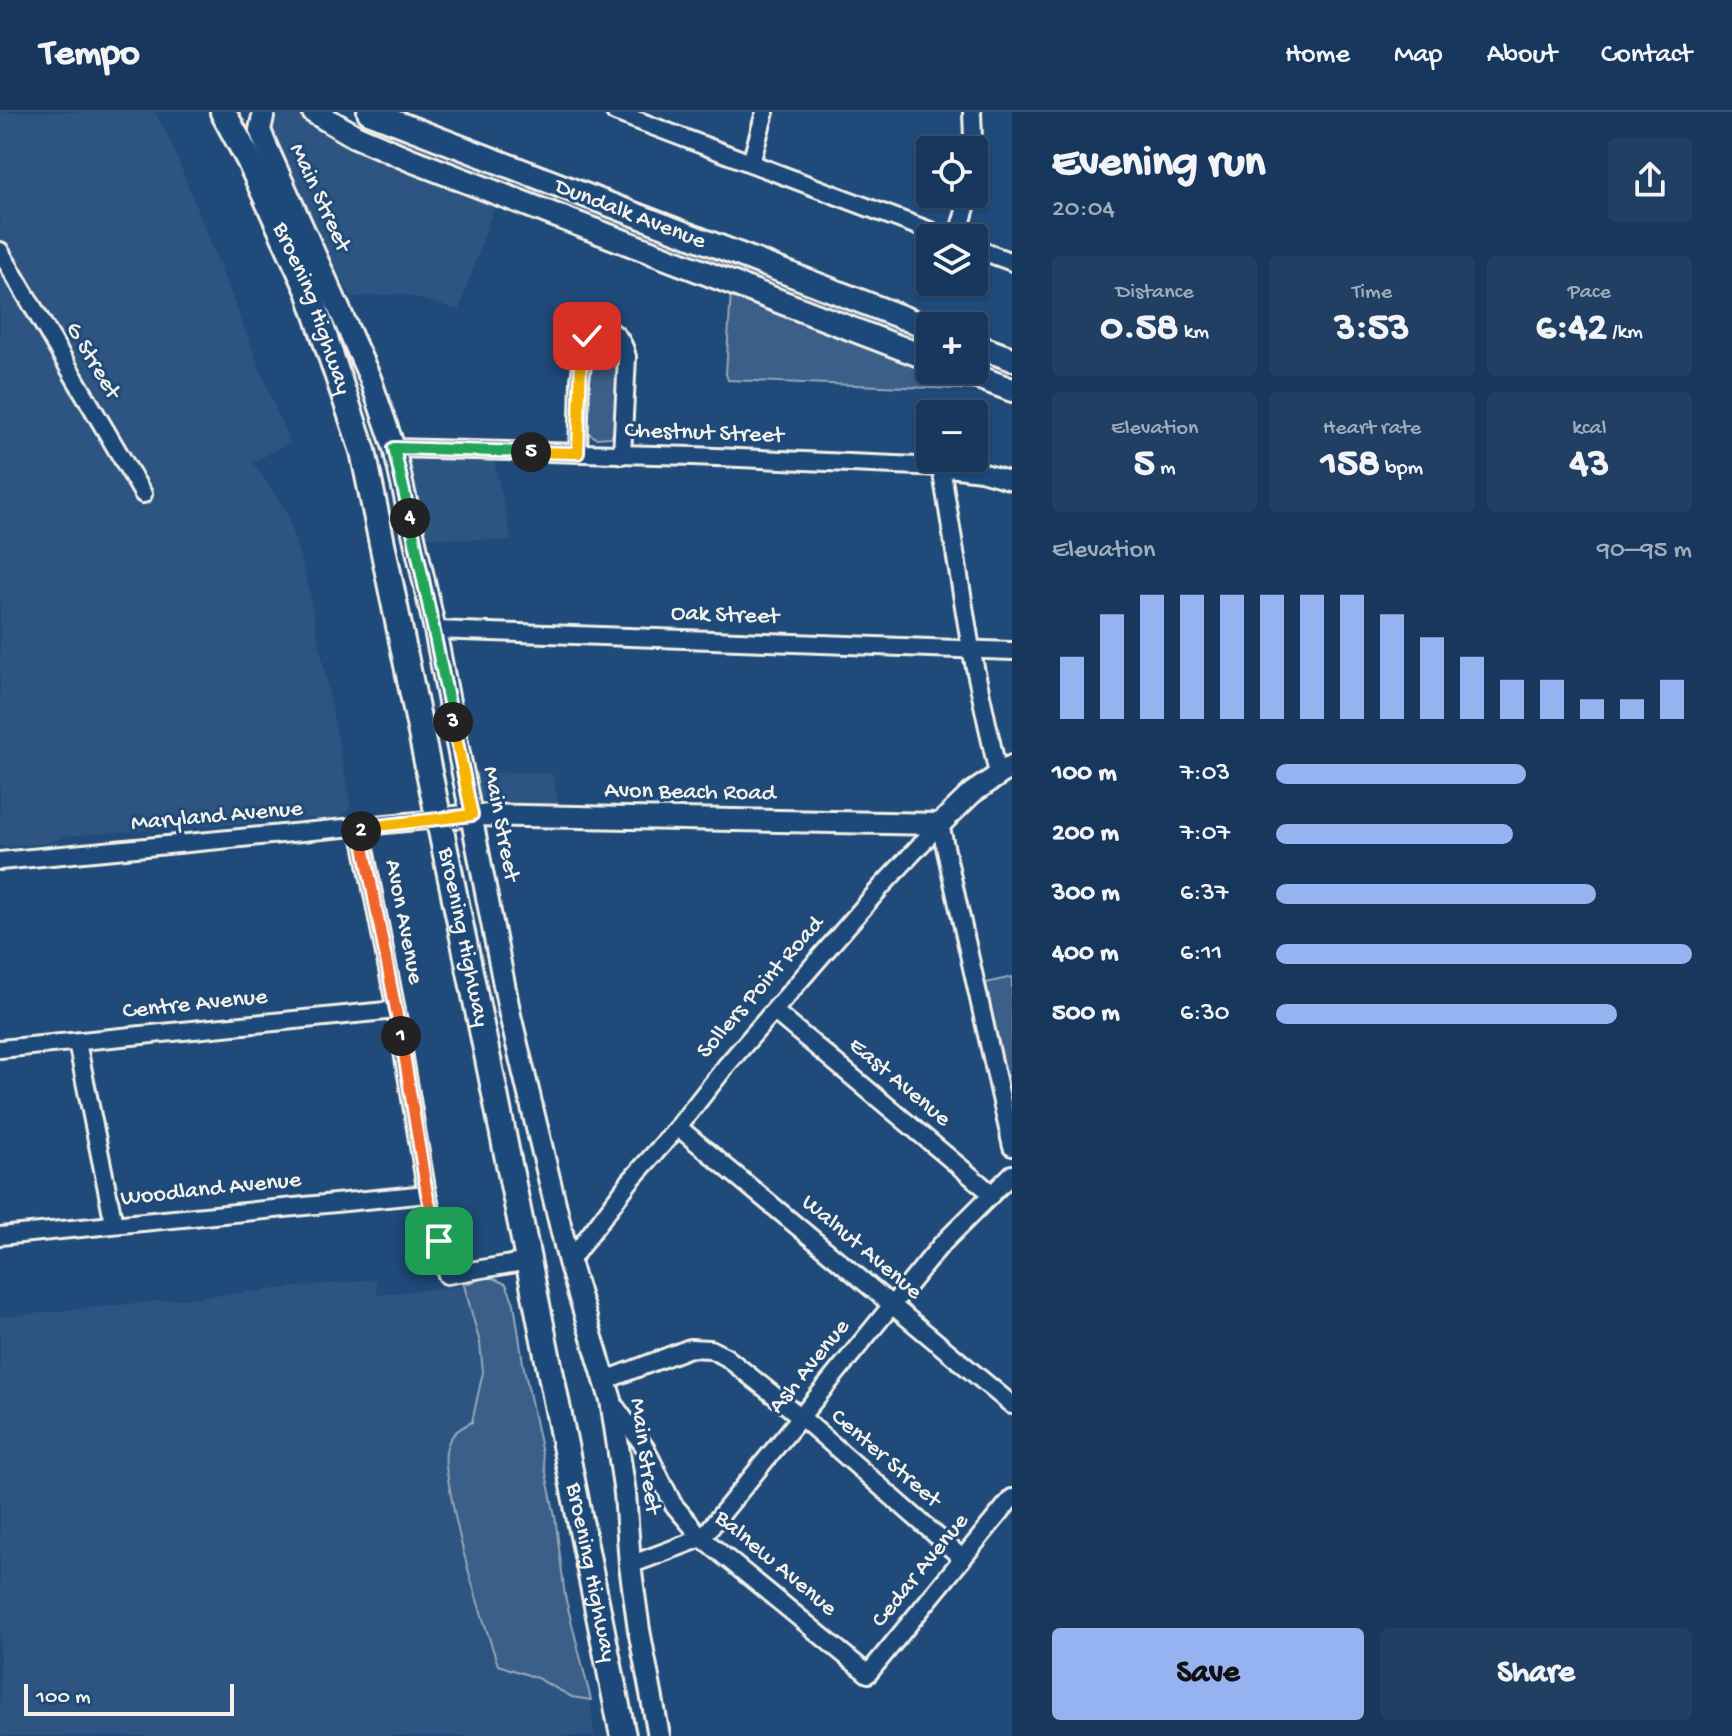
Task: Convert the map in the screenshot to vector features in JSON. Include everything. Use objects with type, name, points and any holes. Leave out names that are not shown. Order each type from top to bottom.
[{"type":"main road","name":"Broening Highway","points":[[223,112],[249,160],[309,291],[363,451],[623,1736]]},
{"type":"main road","name":"Dundalk Avenue","points":[[314,112],[355,136],[411,160],[916,354]]},
{"type":"main road","name":"Dundalk Avenue","points":[[369,112],[916,323]]},
{"type":"main road","points":[[988,350],[1012,359]]},
{"type":"main road","points":[[988,381],[1012,390]]},
{"type":"street","name":"Main Street","points":[[264,112],[260,130],[265,143],[364,364],[394,448],[435,630],[510,1015],[569,1262],[609,1390],[625,1493],[630,1565],[659,1736]]},
{"type":"street","points":[[615,112],[916,226]]},
{"type":"street","points":[[751,163],[765,112]]},
{"type":"street","points":[[972,112],[973,136]]},
{"type":"street","name":"G Street","points":[[0,251],[143,494]]},
{"type":"street","points":[[988,253],[1012,262]]},
{"type":"street","points":[[578,453],[585,341],[587,336],[609,330],[624,341],[627,357],[622,455]]},
{"type":"street","name":"Chestnut Street","points":[[394,448],[916,466]]},
{"type":"street","points":[[942,472],[971,649],[1005,770]]},
{"type":"street","name":"Chestnut Street","points":[[981,472],[1012,481]]},
{"type":"street","name":"Oak Street","points":[[435,630],[1012,651]]},
{"type":"street","name":"Sollers Point Road","points":[[569,1262],[630,1181],[881,887],[972,793],[1005,770]]},
{"type":"street","name":"Avon Beach Road","points":[[438,819],[472,815],[940,824]]},
{"type":"street","name":"Maryland Avenue","points":[[0,861],[438,819]]},
{"type":"street","points":[[940,824],[1012,1147]]},
{"type":"street","name":"Avon Avenue","points":[[360,828],[396,1010],[427,1194],[447,1275],[528,1261]]},
{"type":"street","name":"Centre Avenue","points":[[0,1049],[396,1010]]},
{"type":"street","name":"East Avenue","points":[[775,1012],[991,1193]]},
{"type":"street","points":[[77,1042],[114,1224]]},
{"type":"street","name":"Walnut Avenue","points":[[678,1127],[1012,1405]]},
{"type":"street","name":"Ash Avenue","points":[[702,1538],[940,1246],[1012,1174]]},
{"type":"street","name":"Woodland Avenue","points":[[0,1236],[427,1194]]},
{"type":"street","name":"Center Street","points":[[609,1390],[690,1348],[710,1349],[726,1357],[801,1417],[962,1558]]},
{"type":"street","name":"Balnew Avenue","points":[[609,1390],[646,1449],[673,1504],[702,1538],[868,1674]]},
{"type":"street","name":"Cedar Avenue","points":[[868,1674],[1012,1498]]},
{"type":"street","points":[[630,1565],[702,1538]]},
{"type":"shaded area","points":[[0,112],[155,112],[171,142],[289,442],[253,463],[286,510],[307,581],[351,807],[342,816],[66,836],[51,843],[0,847]]},
{"type":"shaded area","points":[[330,112],[371,129],[404,136],[916,332],[916,343],[412,150]]},
{"type":"shaded area","points":[[275,113],[293,113],[349,142],[495,204],[459,310],[402,294],[351,297],[267,130]]},
{"type":"shaded area","points":[[731,291],[916,364],[916,384],[967,384],[982,390],[728,380]]},
{"type":"shaded area","points":[[606,335],[617,345],[617,427],[611,437],[596,438],[584,430],[587,355],[593,336]]},
{"type":"shaded area","points":[[407,455],[493,456],[512,541],[425,537]]},
{"type":"shaded area","points":[[470,772],[552,773],[560,807],[490,804],[476,795]]},
{"type":"shaded area","points":[[1012,977],[1012,1109],[986,983]]},
{"type":"shaded area","points":[[488,1276],[506,1284],[514,1303],[523,1363],[555,1516],[565,1596],[591,1700],[572,1697],[537,1678],[498,1665],[459,1534],[447,1474],[446,1452],[454,1435],[472,1422],[483,1372],[480,1343],[464,1285]]},
{"type":"shaded area","points":[[376,1279],[377,1295],[464,1285],[480,1343],[483,1372],[472,1422],[446,1448],[446,1467],[456,1528],[471,1585],[498,1665],[537,1678],[572,1697],[591,1700],[594,1736],[0,1736],[0,1317]]},
{"type":"route","points":[[439,1241],[427,1194],[396,1010],[360,828],[472,815],[394,448],[578,453],[581,360],[587,336]]}]
